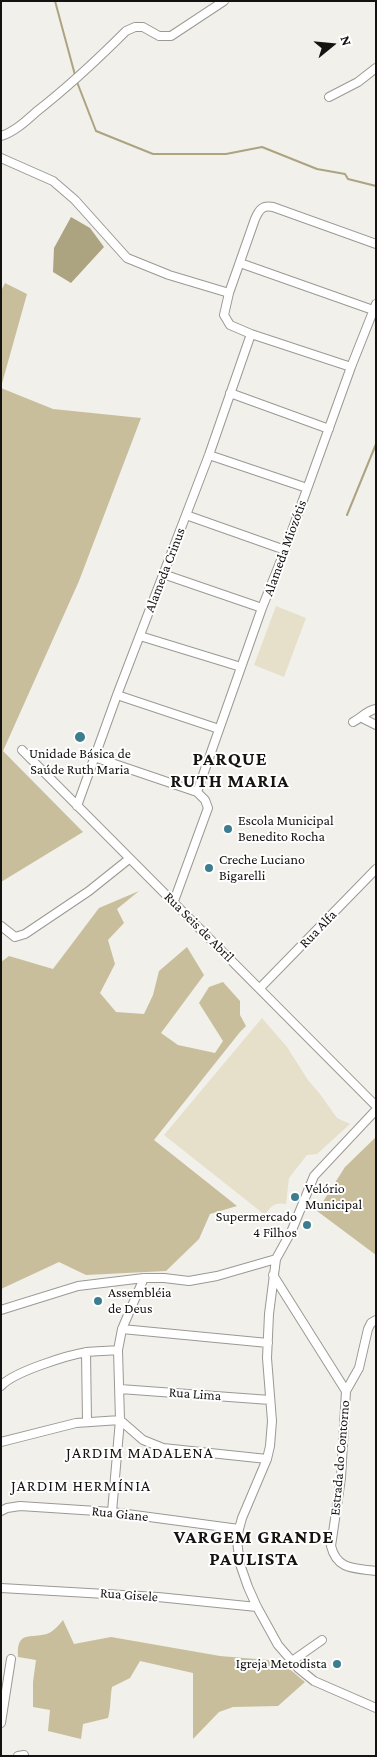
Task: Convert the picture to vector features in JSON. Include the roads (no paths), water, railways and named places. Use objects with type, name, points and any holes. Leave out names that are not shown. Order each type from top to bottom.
[{"type":"street","points":[[1,136],[21,125],[70,86],[126,32],[135,27],[143,26],[159,36],[171,36],[224,1]]},
{"type":"street","points":[[329,97],[358,82],[376,68]]},
{"type":"street","points":[[1,158],[53,181],[75,200],[126,258],[169,276],[229,293]]},
{"type":"street","points":[[351,367],[251,334],[227,322],[224,315],[229,293],[258,210],[268,206],[376,244]]},
{"type":"street","points":[[240,263],[374,307]]},
{"type":"street","name":"Alameda Miozótis","points":[[197,792],[262,608],[374,307]]},
{"type":"street","name":"Alameda Crinus","points":[[77,806],[117,694],[209,455],[251,334]]},
{"type":"street","points":[[230,393],[328,429]]},
{"type":"street","points":[[209,455],[306,488]]},
{"type":"street","points":[[186,514],[285,550]]},
{"type":"street","points":[[163,574],[262,608]]},
{"type":"street","points":[[140,636],[241,668]]},
{"type":"street","points":[[117,694],[219,729]]},
{"type":"street","points":[[353,722],[362,718],[365,713],[376,709]]},
{"type":"street","points":[[362,718],[376,725]]},
{"type":"street","name":"Rua Seis de Abril","points":[[22,750],[376,1106]]},
{"type":"street","points":[[94,757],[197,792],[205,800],[208,808],[174,901]]},
{"type":"street","points":[[1,926],[15,937],[25,934],[89,891],[129,859]]},
{"type":"street","name":"Rua Alfa","points":[[260,988],[376,869]]},
{"type":"street","points":[[376,1110],[314,1176],[292,1230],[276,1259],[269,1314],[268,1343],[272,1434],[268,1459],[238,1529],[237,1541],[240,1564],[248,1587],[257,1608],[278,1645],[314,1681],[376,1708]]},
{"type":"street","points":[[1,1310],[78,1286],[144,1278],[189,1281],[276,1259]]},
{"type":"street","name":"Estrada do Contorno","points":[[273,1275],[346,1391],[341,1478],[331,1546],[333,1554],[341,1564],[376,1571]]},
{"type":"street","points":[[112,1512],[120,1420],[118,1350],[122,1329],[144,1278]]},
{"type":"street","points":[[346,1391],[359,1368],[368,1329],[376,1320]]},
{"type":"street","points":[[122,1329],[268,1343]]},
{"type":"street","points":[[1,1386],[18,1374],[63,1358],[86,1352],[118,1350]]},
{"type":"street","points":[[86,1352],[87,1421]]},
{"type":"street","name":"Rua Lima","points":[[120,1389],[270,1400]]},
{"type":"street","points":[[1,1442],[87,1421],[120,1420],[143,1440],[163,1448],[268,1459]]},
{"type":"street","name":"Rua Giane","points":[[1,1511],[20,1506],[112,1512],[238,1529]]},
{"type":"street","name":"Rua Gisele","points":[[1,1588],[165,1597],[257,1608]]},
{"type":"street","points":[[292,1661],[322,1640]]},
{"type":"street","points":[[1,1724],[10,1658]]},
{"type":"waterway","points":[[55,1],[75,75]]},
{"type":"waterway","points":[[77,82],[96,131],[153,154],[226,154],[262,147],[317,169],[345,174],[348,179],[376,186]]},
{"type":"waterway","points":[[347,515],[376,444]]},
{"type":"place","name":"Unidade Básica de Saúde Ruth Maria","points":[[80,737]]},
{"type":"place","name":"Escola Municipal Benedito Rocha","points":[[228,829]]},
{"type":"place","name":"Creche Luciano Bigarelli","points":[[209,868]]},
{"type":"place","name":"Velório Municipal","points":[[295,1197]]},
{"type":"place","name":"Supermercado 4 Filhos","points":[[307,1225]]},
{"type":"place","name":"Assembléia de Deus","points":[[98,1301]]},
{"type":"place","name":"Igreja Metodista","points":[[337,1664]]},
{"type":"district","name":"PARQUE RUTH MARIA","points":[[230,770]]},
{"type":"district","name":"JARDIM MADALENA","points":[[140,1453]]},
{"type":"district","name":"JARDIM HERMÍNIA","points":[[81,1486]]},
{"type":"district","name":"VARGEM GRANDE PAULISTA","points":[[254,1548]]}]
